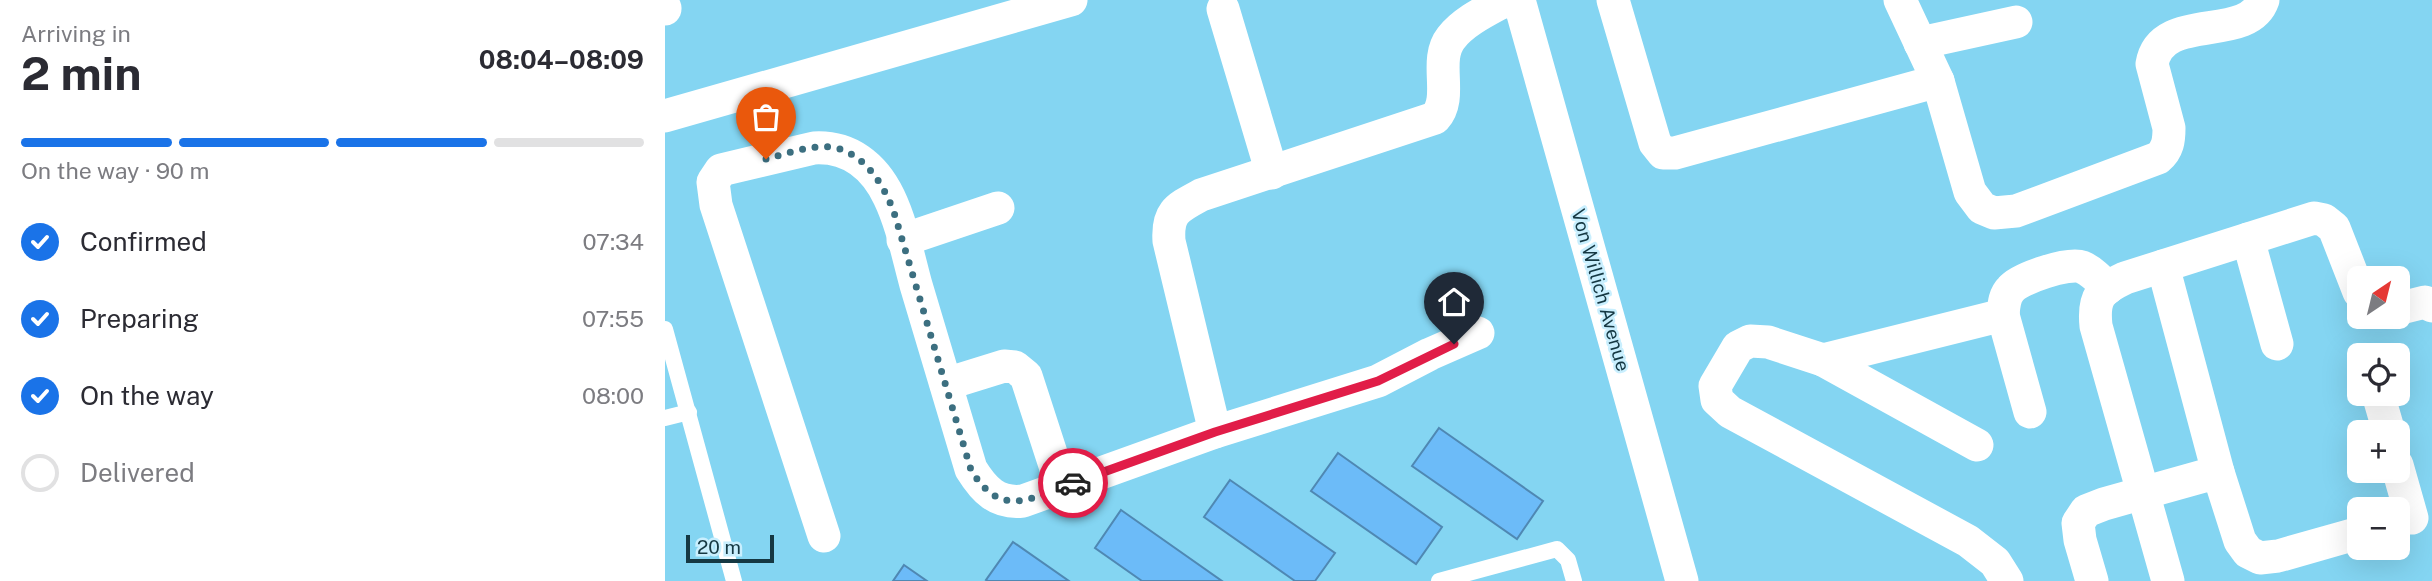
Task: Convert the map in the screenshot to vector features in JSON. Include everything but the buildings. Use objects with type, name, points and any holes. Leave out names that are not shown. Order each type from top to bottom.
[{"type":"street","points":[[665,116],[1071,0]]},
{"type":"street","points":[[1215,432],[1169,241],[1169,222],[1180,207],[1201,195],[1434,118],[1443,106],[1444,57],[1450,40],[1464,26],[1506,0]]},
{"type":"street","name":"Von Willich Avenue","points":[[1519,0],[1682,581]]},
{"type":"street","points":[[1613,0],[1655,143],[1663,153],[1675,153],[1938,81]]},
{"type":"street","points":[[1900,0],[1938,81],[1973,197],[1982,208],[1994,213],[2016,211],[2158,159],[2169,138],[2169,128],[2152,64],[2154,54],[2160,45],[2175,35],[2248,19],[2259,10],[2263,0]]},
{"type":"street","points":[[1223,9],[1272,173]]},
{"type":"street","points":[[1920,43],[2016,22]]},
{"type":"street","points":[[824,536],[716,205],[713,182],[721,170],[814,148],[829,147],[856,156],[880,183],[889,198],[903,240],[971,470],[985,489],[1011,502],[1023,501],[1215,432],[1378,381],[1478,333]]},
{"type":"street","points":[[903,240],[998,208]]},
{"type":"street","points":[[2168,581],[2096,326],[2094,307],[2108,288],[2125,278],[2313,218],[2324,220],[2334,228],[2349,266]]},
{"type":"street","points":[[2248,239],[2277,344]]},
{"type":"street","points":[[2030,412],[2003,315],[2009,290],[2019,282],[2070,265],[2083,267],[2108,288]]},
{"type":"street","points":[[2163,266],[2239,541],[2248,552],[2260,558],[2278,556],[2347,536]]},
{"type":"street","points":[[2410,306],[2425,302],[2432,306]]},
{"type":"street","points":[[1823,360],[2003,315]]},
{"type":"street","points":[[1977,445],[1823,360],[1768,342],[1750,341],[1738,347],[1715,386],[1717,400],[1730,412],[1968,541],[1995,562],[2007,581]]},
{"type":"street","points":[[946,384],[1004,366],[1015,367],[1026,376],[1062,487]]},
{"type":"street","points":[[2092,581],[2078,523],[2085,511],[2218,472]]},
{"type":"street","points":[[2403,483],[2414,517]]},
{"type":"lane","points":[[665,329],[734,581]]},
{"type":"lane","points":[[665,418],[689,412]]},
{"type":"lane","points":[[1439,581],[1557,549],[1568,560],[1574,581]]},
{"type":"way so far","points":[[766,159],[829,147],[856,156],[880,183],[889,198],[896,219],[971,470],[985,489],[1011,502],[1023,501],[1073,483]]},
{"type":"route","points":[[1073,483],[1215,432],[1378,381],[1454,344]]}]
